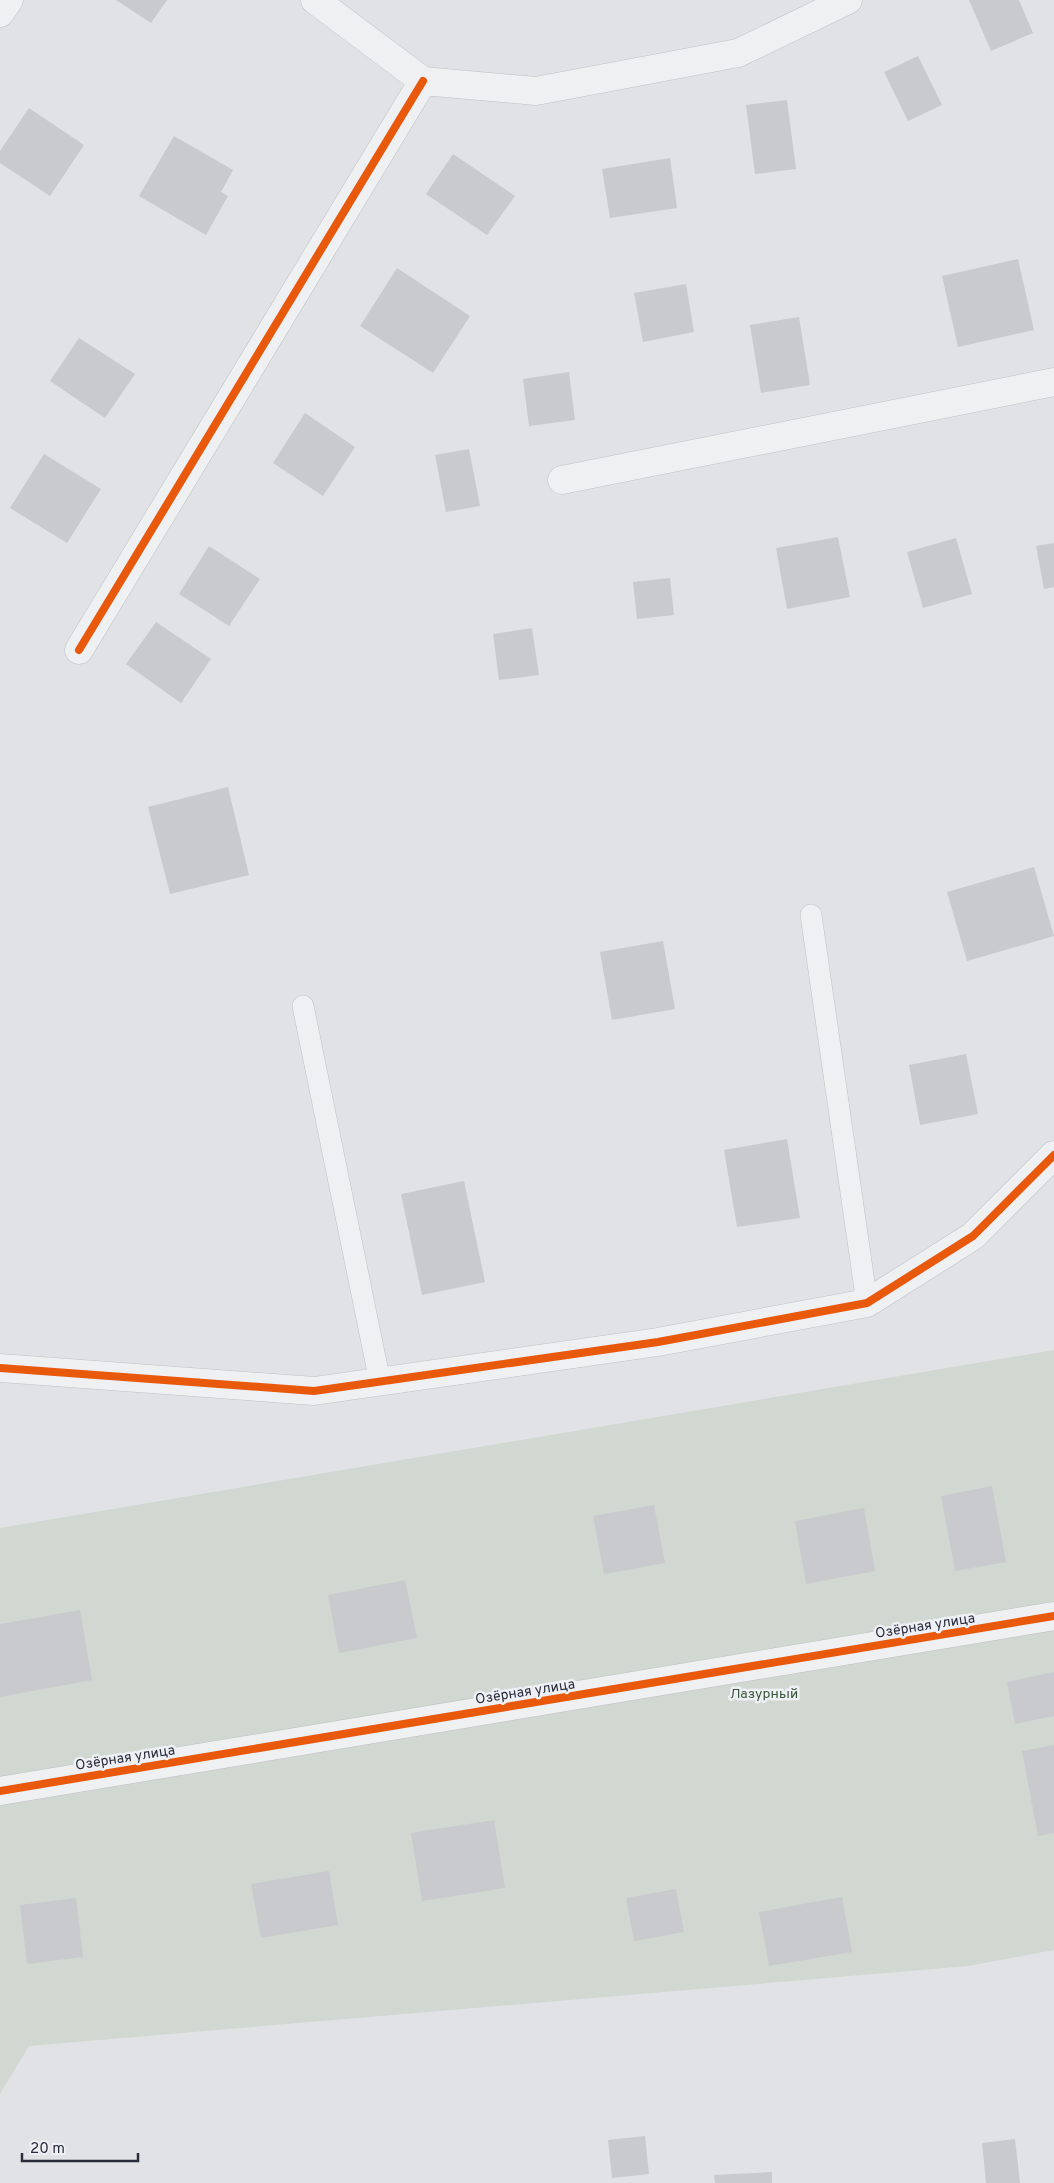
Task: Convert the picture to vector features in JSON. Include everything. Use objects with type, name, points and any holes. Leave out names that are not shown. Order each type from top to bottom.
[{"type":"street","points":[[0,13],[9,0]]},
{"type":"street","points":[[315,0],[423,81],[536,91],[738,53],[848,0]]},
{"type":"street","points":[[79,650],[423,81]]},
{"type":"street","points":[[562,480],[1054,382]]},
{"type":"street","points":[[0,1368],[314,1391],[658,1342],[867,1304],[973,1236],[1054,1155]]},
{"type":"street","name":"Озёрная улица","points":[[0,1791],[1054,1616]]},
{"type":"lane","points":[[810,915],[867,1304]]},
{"type":"lane","points":[[303,1006],[380,1382]]},
{"type":"green space","name":"Лазурный","points":[[1054,1350],[1054,1950],[968,1966],[29,2046],[0,2094],[0,1528]]},
{"type":"building","points":[[116,0],[167,0],[151,23]]},
{"type":"building","points":[[969,0],[1019,0],[1033,33],[991,51]]},
{"type":"building","points":[[918,56],[942,105],[908,121],[884,72]]},
{"type":"building","points":[[787,100],[796,169],[755,174],[746,105]]},
{"type":"building","points":[[29,108],[84,145],[50,196],[0,163],[0,151]]},
{"type":"building","points":[[174,136],[233,170],[221,192],[228,196],[206,235],[139,196]]},
{"type":"building","points":[[453,154],[515,196],[487,235],[426,194]]},
{"type":"building","points":[[670,158],[677,208],[610,218],[602,169]]},
{"type":"building","points":[[1018,259],[1034,330],[958,347],[942,276]]},
{"type":"building","points":[[397,268],[470,316],[433,373],[360,326]]},
{"type":"building","points":[[686,284],[694,332],[643,342],[634,293]]},
{"type":"building","points":[[799,317],[810,385],[761,393],[750,325]]},
{"type":"building","points":[[79,338],[135,374],[105,418],[50,381]]},
{"type":"building","points":[[569,372],[575,420],[529,426],[523,379]]},
{"type":"building","points":[[305,413],[355,447],[323,496],[273,463]]},
{"type":"building","points":[[469,449],[480,506],[446,512],[435,455]]},
{"type":"building","points":[[44,454],[101,489],[67,543],[10,508]]},
{"type":"building","points":[[838,537],[850,597],[787,609],[776,548]]},
{"type":"building","points":[[956,538],[972,594],[923,608],[907,552]]},
{"type":"building","points":[[1054,543],[1054,587],[1044,589],[1036,546]]},
{"type":"building","points":[[209,546],[260,579],[229,626],[179,594]]},
{"type":"building","points":[[670,578],[674,615],[637,619],[633,582]]},
{"type":"building","points":[[156,622],[211,659],[181,703],[126,664]]},
{"type":"building","points":[[532,628],[539,675],[499,680],[493,634]]},
{"type":"building","points":[[228,787],[249,875],[170,894],[148,807]]},
{"type":"building","points":[[1034,867],[1054,936],[967,961],[947,892]]},
{"type":"building","points":[[663,941],[675,1009],[612,1020],[600,952]]},
{"type":"building","points":[[966,1054],[978,1114],[920,1125],[909,1065]]},
{"type":"building","points":[[787,1139],[800,1218],[737,1227],[724,1150]]},
{"type":"building","points":[[464,1181],[485,1282],[422,1295],[401,1194]]},
{"type":"building","points":[[992,1486],[1006,1562],[955,1571],[941,1496]]},
{"type":"building","points":[[654,1505],[665,1563],[604,1574],[593,1516]]},
{"type":"building","points":[[864,1508],[875,1571],[806,1584],[795,1521]]},
{"type":"building","points":[[405,1580],[417,1638],[339,1653],[328,1595]]},
{"type":"building","points":[[80,1610],[92,1680],[0,1697],[0,1624]]},
{"type":"building","points":[[1054,1672],[1054,1716],[1015,1724],[1007,1682]]},
{"type":"building","points":[[1054,1745],[1054,1833],[1038,1836],[1022,1751]]},
{"type":"building","points":[[494,1820],[505,1888],[422,1901],[411,1833]]},
{"type":"building","points":[[329,1871],[338,1925],[261,1938],[251,1884]]},
{"type":"building","points":[[676,1889],[684,1932],[634,1941],[626,1898]]},
{"type":"building","points":[[842,1897],[852,1952],[769,1966],[759,1912]]},
{"type":"building","points":[[76,1898],[83,1957],[27,1964],[20,1905]]},
{"type":"building","points":[[645,2136],[649,2174],[612,2178],[608,2140]]},
{"type":"building","points":[[1015,2139],[1020,2183],[986,2183],[982,2143]]},
{"type":"building","points":[[772,2172],[772,2183],[715,2183],[714,2175]]},
{"type":"cycle path","points":[[79,650],[423,81]]},
{"type":"cycle path","points":[[0,1368],[314,1391],[658,1342],[867,1303],[973,1236],[1054,1155]]},
{"type":"cycle path","points":[[0,1791],[1054,1616]]}]
